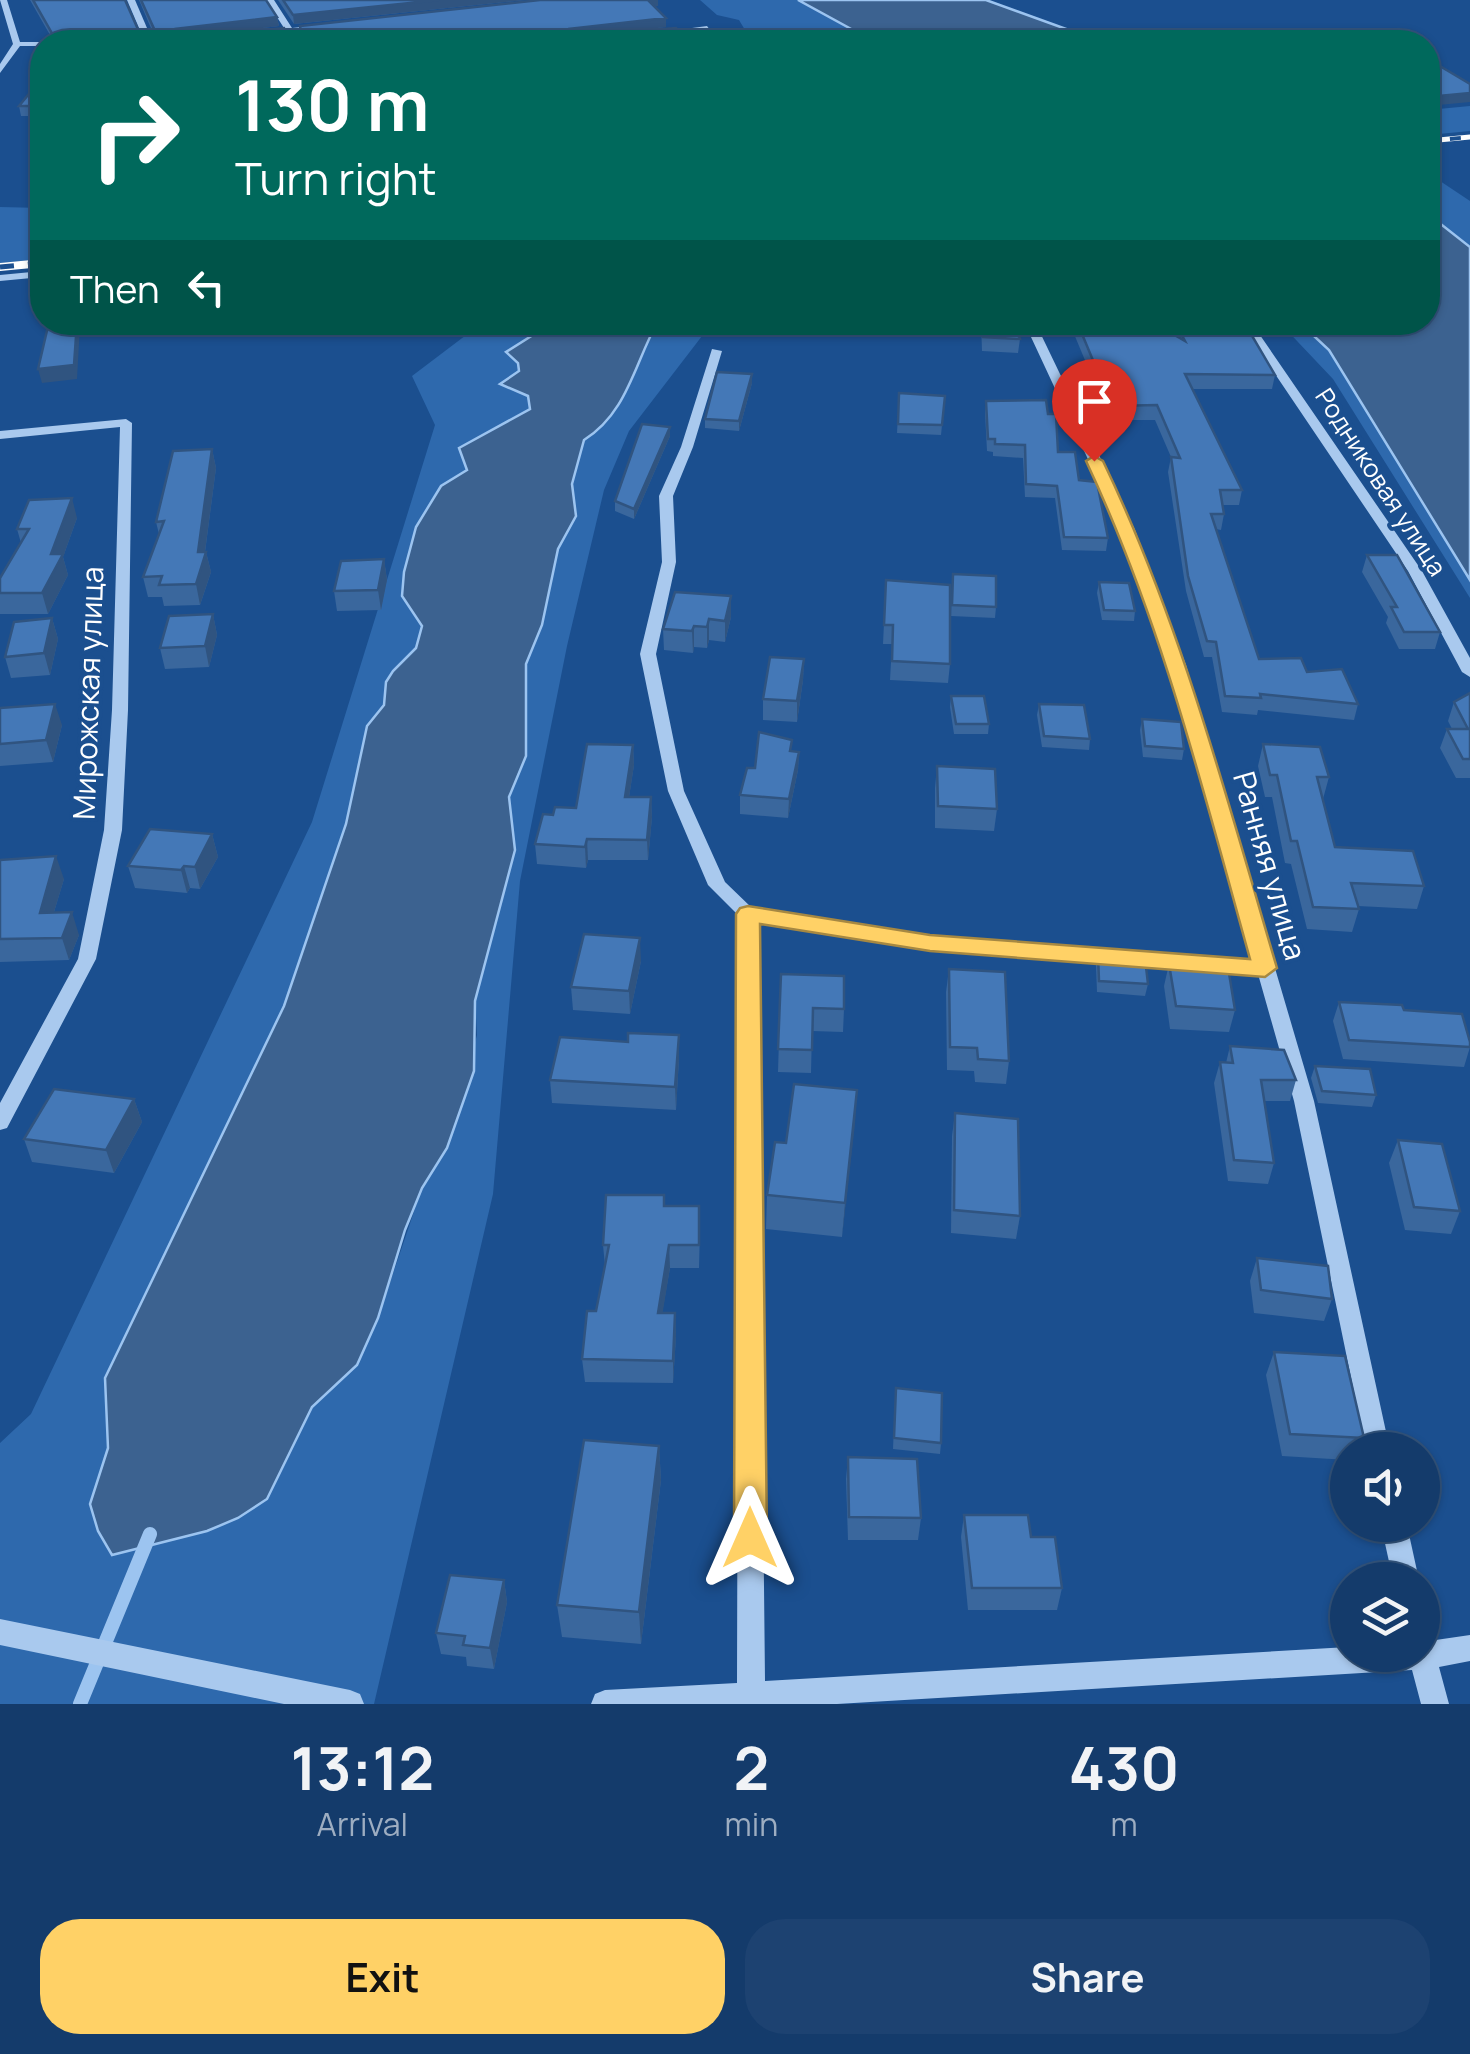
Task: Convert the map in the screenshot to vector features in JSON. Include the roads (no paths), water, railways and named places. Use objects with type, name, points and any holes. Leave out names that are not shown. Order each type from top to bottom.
[{"type":"street","points":[[0,72],[17,44],[3,0]]},
{"type":"street","points":[[132,0],[144,30]]},
{"type":"street","points":[[270,0],[289,30],[328,26]]},
{"type":"street","points":[[688,30],[707,28]]},
{"type":"street","points":[[17,44],[30,44]]},
{"type":"street","points":[[0,278],[30,275]]},
{"type":"street","name":"Ранняя улица","points":[[1034,335],[1128,530],[1178,665],[1304,1101],[1374,1432]]},
{"type":"street","name":"Родниковая улица","points":[[1254,335],[1415,571],[1470,672]]},
{"type":"street","points":[[716,351],[687,446],[666,496],[668,562],[648,654],[676,791],[716,885],[748,914],[930,943],[1265,968]]},
{"type":"street","name":"Мирожская улица","points":[[0,435],[126,423],[120,710],[113,830],[87,958],[0,1122]]},
{"type":"street","points":[[748,914],[751,1694]]},
{"type":"street","points":[[0,1632],[350,1704]]},
{"type":"street","points":[[1440,1652],[1470,1648]]},
{"type":"street","points":[[605,1704],[1330,1660]]},
{"type":"street","points":[[1427,1672],[1435,1704]]},
{"type":"waterway","points":[[80,1704],[150,1534]]},
{"type":"railway","points":[[1440,140],[1470,137]]},
{"type":"railway","points":[[0,267],[30,264]]}]
